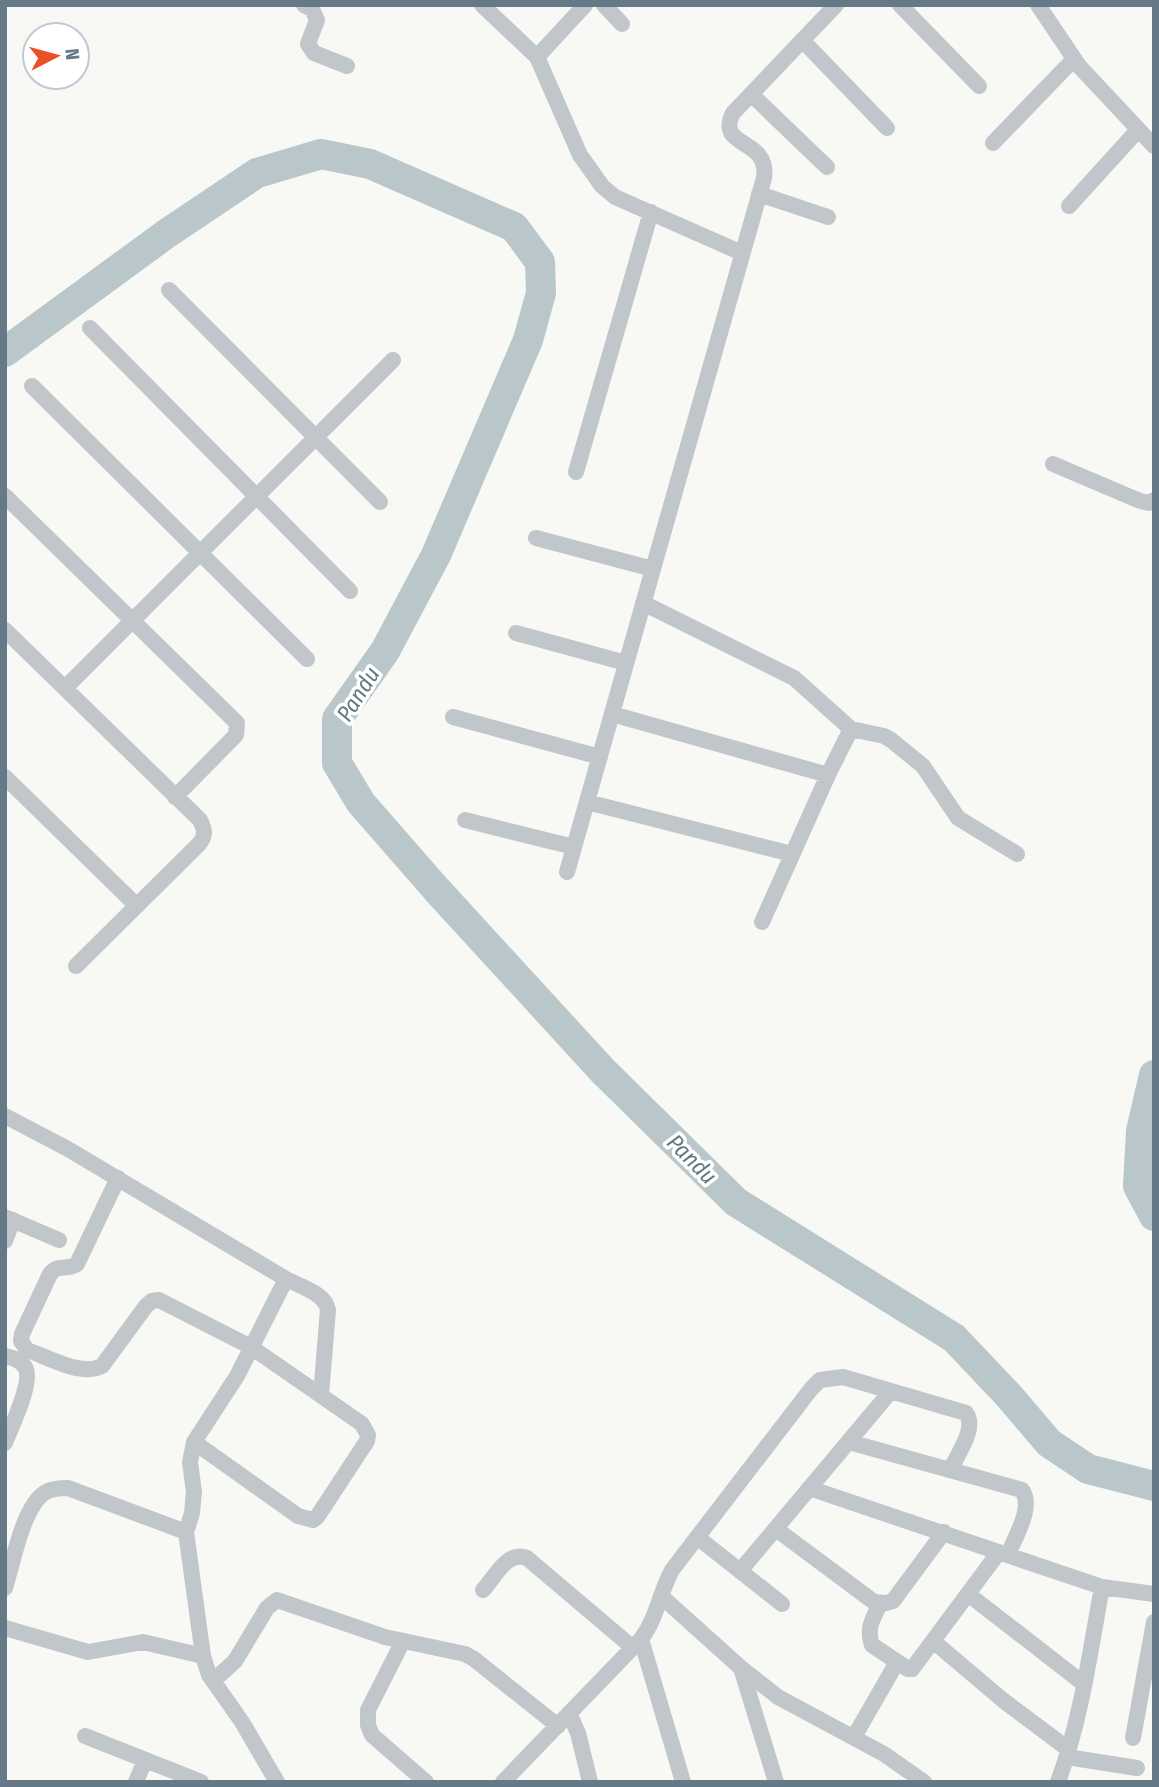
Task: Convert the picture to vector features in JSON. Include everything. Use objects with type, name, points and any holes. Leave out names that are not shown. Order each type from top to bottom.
[{"type":"street","points":[[304,5],[312,9],[317,20],[308,44],[310,50],[346,66]]},
{"type":"street","points":[[482,5],[537,57],[580,155],[591,173],[615,197],[742,253]]},
{"type":"street","points":[[537,57],[585,5]]},
{"type":"street","points":[[604,5],[622,24]]},
{"type":"street","points":[[567,873],[765,167],[762,158],[755,151],[736,139],[728,122],[733,113],[836,5]]},
{"type":"street","points":[[900,5],[979,86]]},
{"type":"street","points":[[1038,5],[1074,59],[1154,146]]},
{"type":"street","points":[[802,40],[887,128]]},
{"type":"street","points":[[993,143],[1074,59]]},
{"type":"street","points":[[751,94],[827,167]]},
{"type":"street","points":[[1069,206],[1138,130]]},
{"type":"street","points":[[759,194],[828,217]]},
{"type":"street","points":[[576,472],[651,212]]},
{"type":"street","points":[[169,290],[380,502]]},
{"type":"street","points":[[90,328],[350,591]]},
{"type":"street","points":[[65,688],[393,360]]},
{"type":"street","points":[[32,386],[307,660]]},
{"type":"street","points":[[1053,464],[1140,501],[1149,503],[1154,500]]},
{"type":"street","points":[[5,496],[237,723],[236,735],[175,797]]},
{"type":"street","points":[[536,538],[653,569]]},
{"type":"street","points":[[643,603],[794,678],[851,729],[891,740],[923,766],[958,818],[1017,854]]},
{"type":"street","points":[[5,630],[200,820],[205,830],[204,838],[76,966]]},
{"type":"street","points":[[516,633],[626,663]]},
{"type":"street","points":[[612,714],[828,775]]},
{"type":"street","points":[[453,717],[600,757]]},
{"type":"street","points":[[761,922],[851,729]]},
{"type":"street","points":[[5,777],[137,906]]},
{"type":"street","points":[[587,802],[792,854]]},
{"type":"street","points":[[465,820],[574,847]]},
{"type":"street","points":[[5,1116],[44,1135],[322,1298],[327,1303],[328,1310],[321,1395]]},
{"type":"street","points":[[118,1178],[77,1264],[72,1267],[60,1266],[50,1274],[22,1334],[23,1346],[27,1350],[83,1370],[95,1370],[102,1366],[146,1306],[159,1300],[251,1348],[362,1424],[368,1435],[360,1452],[313,1520],[298,1516],[194,1443]]},
{"type":"street","points":[[5,1241],[9,1219],[59,1240]]},
{"type":"street","points":[[277,1782],[242,1722],[213,1682],[202,1656],[186,1532],[192,1513],[194,1492],[190,1462],[194,1443],[237,1376],[286,1279]]},
{"type":"street","points":[[5,1356],[18,1360],[26,1368],[28,1376],[26,1389],[5,1443]]},
{"type":"street","points":[[503,1782],[649,1628],[672,1570],[810,1388],[820,1380],[843,1377],[966,1413],[970,1419],[970,1427],[951,1469]]},
{"type":"street","points":[[740,1571],[891,1391]]},
{"type":"street","points":[[849,1442],[1022,1490],[1027,1498],[1026,1509],[1003,1553],[968,1594],[912,1669],[897,1662],[870,1641],[869,1627],[880,1604]]},
{"type":"street","points":[[5,1588],[27,1518],[38,1499],[52,1489],[68,1488],[186,1532]]},
{"type":"street","points":[[810,1488],[1102,1587],[1154,1594]]},
{"type":"street","points":[[776,1529],[880,1604],[892,1601],[944,1532]]},
{"type":"street","points":[[697,1537],[782,1604]]},
{"type":"street","points":[[483,1590],[509,1558],[521,1556],[637,1643],[683,1782]]},
{"type":"street","points":[[1058,1782],[1068,1753],[1084,1684],[1102,1587]]},
{"type":"street","points":[[968,1594],[1084,1684]]},
{"type":"street","points":[[661,1596],[741,1668],[778,1697],[884,1754],[924,1782]]},
{"type":"street","points":[[213,1682],[235,1661],[267,1608],[277,1600],[369,1632],[465,1654],[558,1726]]},
{"type":"street","points":[[1133,1738],[1154,1622]]},
{"type":"street","points":[[5,1628],[89,1652],[143,1642],[202,1656]]},
{"type":"street","points":[[402,1641],[368,1710],[368,1725],[372,1735],[426,1782]]},
{"type":"street","points":[[933,1641],[1068,1753],[1137,1768]]},
{"type":"street","points":[[854,1737],[897,1662]]},
{"type":"street","points":[[741,1668],[776,1782]]},
{"type":"street","points":[[569,1713],[578,1733],[590,1782]]},
{"type":"street","points":[[85,1736],[201,1782]]},
{"type":"street","points":[[136,1782],[145,1760]]},
{"type":"waterway","name":"Pandu","points":[[5,352],[166,234],[257,173],[321,154],[370,164],[514,227],[540,262],[541,293],[528,340],[436,555],[385,651],[337,719],[337,763],[361,803],[437,890],[603,1071],[736,1202],[954,1338],[1049,1443],[1088,1469],[1154,1486]]},
{"type":"waterway","name":"Pandu","points":[[1154,1075],[1141,1131],[1138,1186],[1154,1216]]}]
